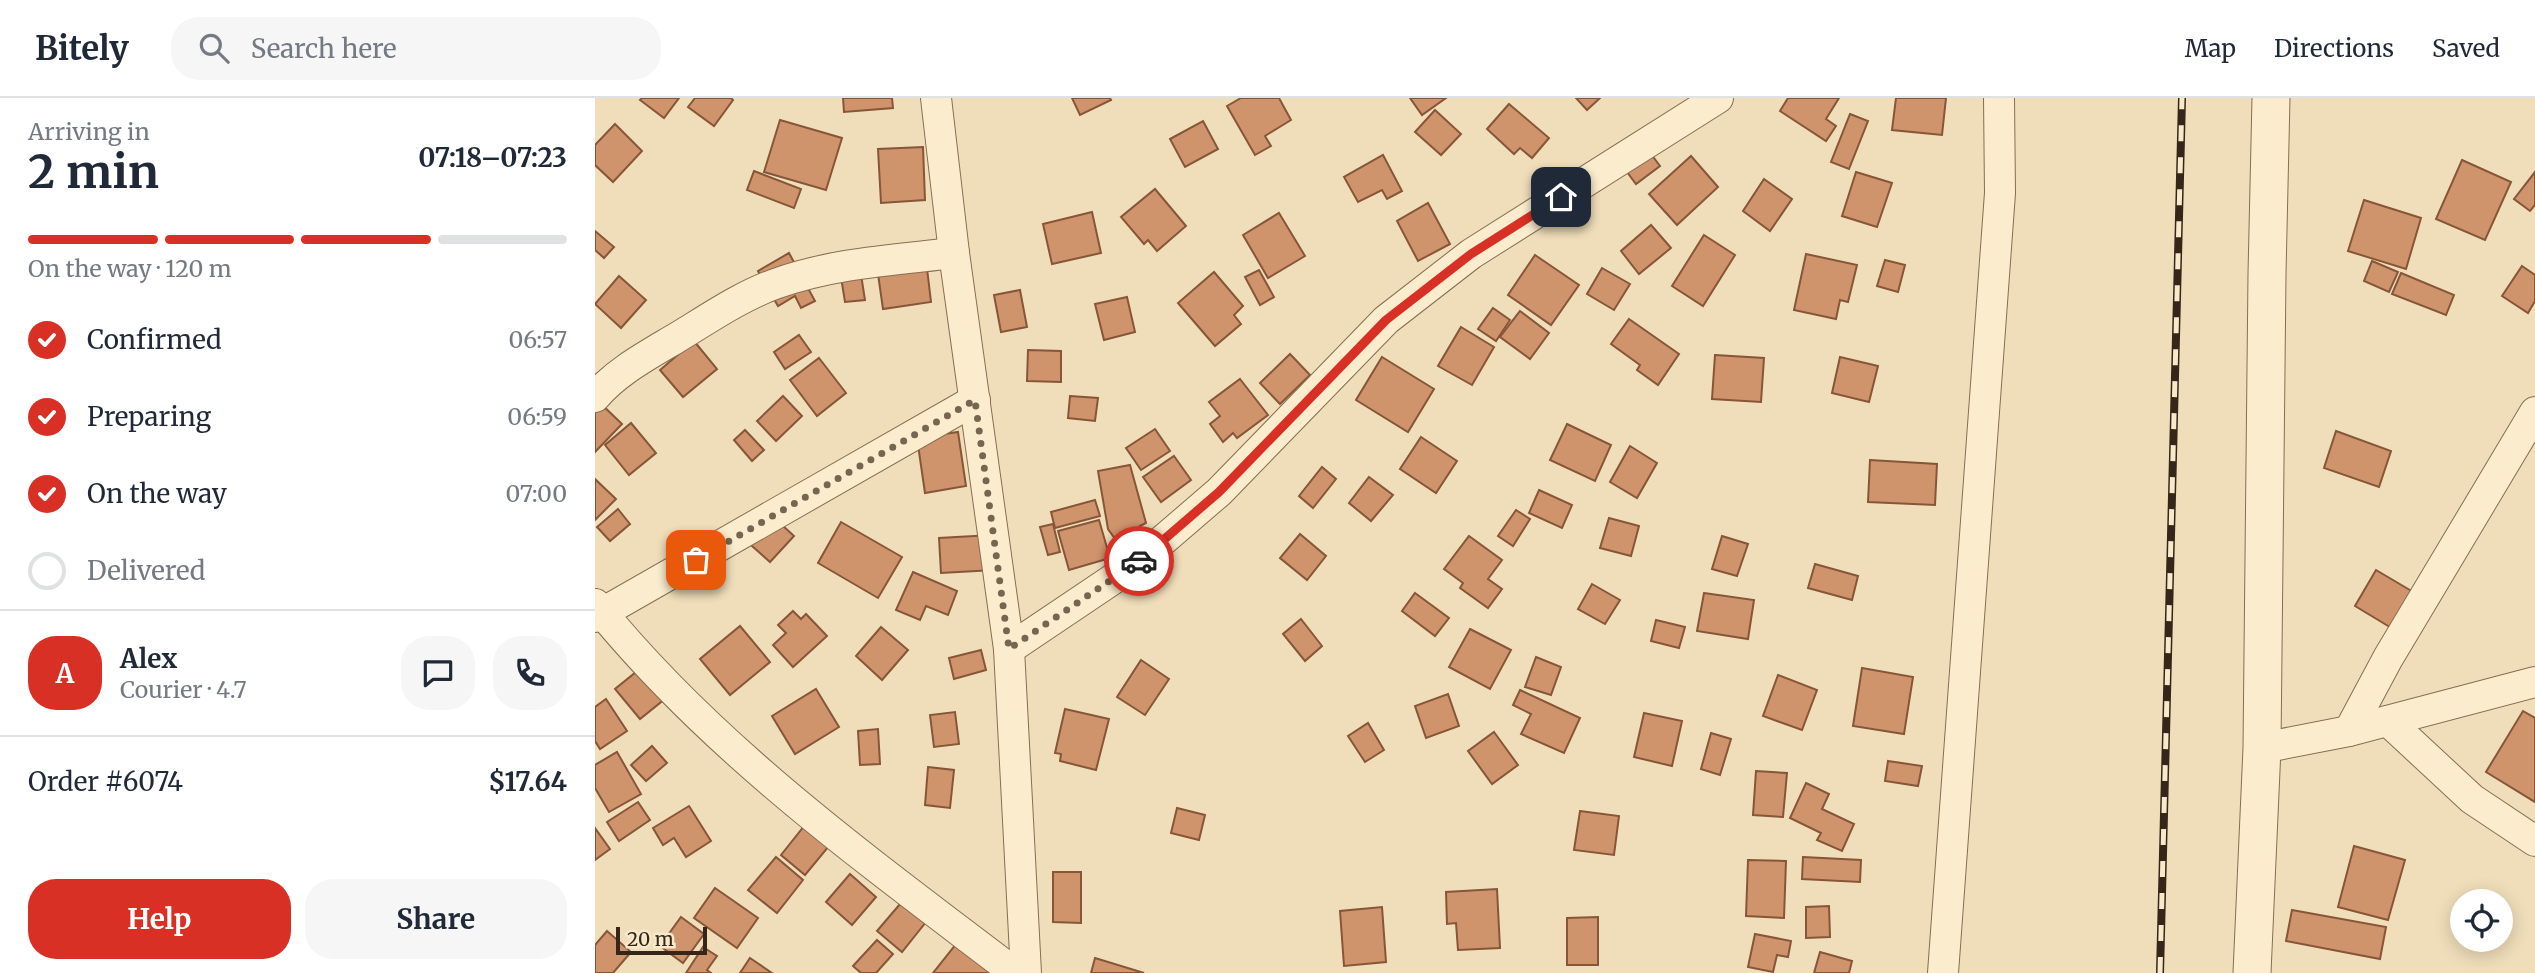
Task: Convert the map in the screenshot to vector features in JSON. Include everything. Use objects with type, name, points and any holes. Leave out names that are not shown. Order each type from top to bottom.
[{"type":"street","points":[[936,98],[954,253],[1009,649],[1026,973]]},
{"type":"street","points":[[1009,649],[1134,565],[1219,492],[1386,320],[1471,254],[1718,98]]},
{"type":"street","points":[[1944,973],[2000,193],[1999,98]]},
{"type":"street","points":[[2252,973],[2262,748],[2271,98]]},
{"type":"street","points":[[595,397],[645,357],[718,313],[775,284],[831,268],[954,253]]},
{"type":"street","points":[[975,400],[598,611],[711,728],[823,827],[1016,973]]},
{"type":"street","points":[[2349,731],[2388,658],[2535,412]]},
{"type":"street","points":[[2262,748],[2349,731],[2535,682]]},
{"type":"street","points":[[2388,721],[2472,799],[2535,841]]},
{"type":"building","points":[[679,98],[664,118],[640,100]]},
{"type":"building","points":[[695,98],[733,100],[714,126],[688,107]]},
{"type":"building","points":[[843,98],[892,98],[893,108],[844,112]]},
{"type":"building","points":[[1072,98],[1110,98],[1111,100],[1080,115]]},
{"type":"building","points":[[1241,98],[1279,98],[1291,120],[1265,136],[1271,146],[1255,155],[1227,106]]},
{"type":"building","points":[[1410,98],[1446,98],[1422,115]]},
{"type":"building","points":[[1576,98],[1600,98],[1587,110]]},
{"type":"building","points":[[1788,98],[1839,98],[1826,119],[1836,126],[1826,141],[1780,111]]},
{"type":"building","points":[[1896,98],[1946,98],[1942,135],[1892,130]]},
{"type":"building","points":[[1509,104],[1549,138],[1532,158],[1520,148],[1514,154],[1487,129]]},
{"type":"building","points":[[1435,110],[1461,134],[1441,155],[1415,132]]},
{"type":"building","points":[[1850,114],[1868,121],[1849,169],[1831,162]]},
{"type":"building","points":[[780,120],[842,138],[826,190],[764,172]]},
{"type":"building","points":[[1203,121],[1218,149],[1185,167],[1170,139]]},
{"type":"building","points":[[615,124],[642,151],[613,182],[595,165],[595,145]]},
{"type":"building","points":[[923,147],[925,200],[881,203],[878,149]]},
{"type":"building","points":[[1648,150],[1660,166],[1636,184],[1624,168]]},
{"type":"building","points":[[1383,155],[1402,191],[1387,199],[1382,190],[1358,202],[1344,177]]},
{"type":"building","points":[[1691,156],[1718,187],[1677,225],[1649,194]]},
{"type":"building","points":[[2462,160],[2511,182],[2485,240],[2436,219]]},
{"type":"building","points":[[754,171],[801,189],[794,208],[747,190]]},
{"type":"building","points":[[1856,172],[1892,183],[1877,227],[1842,216]]},
{"type":"building","points":[[2535,172],[2535,205],[2530,211],[2514,199]]},
{"type":"building","points":[[1764,179],[1792,199],[1770,231],[1743,211]]},
{"type":"building","points":[[1155,189],[1186,226],[1157,251],[1148,240],[1144,244],[1121,217]]},
{"type":"building","points":[[2364,200],[2421,218],[2406,269],[2348,251]]},
{"type":"building","points":[[1428,203],[1450,244],[1418,261],[1397,221]]},
{"type":"building","points":[[1092,212],[1101,253],[1052,264],[1043,224]]},
{"type":"building","points":[[1279,213],[1305,256],[1268,278],[1243,235]]},
{"type":"building","points":[[1651,225],[1671,248],[1639,274],[1621,251]]},
{"type":"building","points":[[595,231],[614,247],[604,258],[595,250]]},
{"type":"building","points":[[1704,235],[1735,255],[1703,306],[1672,286]]},
{"type":"building","points":[[789,253],[815,301],[801,308],[795,296],[778,306],[758,271]]},
{"type":"building","points":[[1806,254],[1857,265],[1848,302],[1840,300],[1836,319],[1794,310]]},
{"type":"building","points":[[1535,255],[1579,285],[1551,325],[1508,295]]},
{"type":"building","points":[[926,260],[931,302],[883,309],[877,267]]},
{"type":"building","points":[[1885,260],[1905,265],[1898,292],[1877,286]]},
{"type":"building","points":[[2372,261],[2398,272],[2389,292],[2364,281]]},
{"type":"building","points":[[2522,266],[2535,275],[2535,301],[2528,313],[2502,296]]},
{"type":"building","points":[[860,268],[865,300],[845,302],[840,271]]},
{"type":"building","points":[[1602,268],[1630,284],[1614,310],[1587,294]]},
{"type":"building","points":[[1259,270],[1274,297],[1260,305],[1245,277]]},
{"type":"building","points":[[1214,272],[1243,306],[1234,315],[1241,324],[1215,346],[1178,303]]},
{"type":"building","points":[[2401,273],[2454,295],[2446,315],[2392,294]]},
{"type":"building","points":[[619,276],[646,300],[621,328],[595,304]]},
{"type":"building","points":[[1020,290],[1027,327],[1001,332],[994,295]]},
{"type":"building","points":[[1127,297],[1135,332],[1104,340],[1095,304]]},
{"type":"building","points":[[1493,308],[1510,320],[1496,341],[1478,329]]},
{"type":"building","points":[[1520,311],[1549,333],[1530,359],[1500,337]]},
{"type":"building","points":[[1629,319],[1679,354],[1658,385],[1637,370],[1640,365],[1611,344]]},
{"type":"building","points":[[1461,327],[1494,347],[1472,385],[1438,366]]},
{"type":"building","points":[[799,335],[811,352],[785,369],[774,352]]},
{"type":"building","points":[[694,341],[717,369],[683,397],[660,370]]},
{"type":"building","points":[[1028,350],[1061,351],[1061,382],[1027,381]]},
{"type":"building","points":[[1290,354],[1310,375],[1280,404],[1260,383]]},
{"type":"building","points":[[1715,355],[1764,358],[1761,402],[1712,399]]},
{"type":"building","points":[[1382,357],[1434,389],[1408,432],[1356,400]]},
{"type":"building","points":[[1840,357],[1878,366],[1869,402],[1832,393]]},
{"type":"building","points":[[819,358],[846,393],[817,416],[790,380]]},
{"type":"building","points":[[1240,379],[1268,415],[1237,438],[1233,433],[1223,442],[1210,424],[1220,416],[1209,402]]},
{"type":"building","points":[[783,396],[802,416],[776,441],[757,421]]},
{"type":"building","points":[[1070,396],[1098,398],[1095,421],[1068,418]]},
{"type":"building","points":[[595,398],[622,424],[595,452]]},
{"type":"building","points":[[631,423],[656,453],[629,475],[605,445]]},
{"type":"building","points":[[1567,424],[1611,445],[1595,481],[1550,460]]},
{"type":"building","points":[[1155,429],[1170,451],[1141,470],[1126,448]]},
{"type":"building","points":[[745,430],[764,450],[752,461],[734,440]]},
{"type":"building","points":[[2336,431],[2391,451],[2379,487],[2324,468]]},
{"type":"building","points":[[958,432],[966,486],[925,493],[917,438]]},
{"type":"building","points":[[1421,437],[1457,461],[1436,493],[1400,469]]},
{"type":"building","points":[[1630,446],[1657,463],[1637,498],[1610,482]]},
{"type":"building","points":[[1174,456],[1191,480],[1161,502],[1143,477]]},
{"type":"building","points":[[1870,460],[1937,464],[1935,505],[1868,502]]},
{"type":"building","points":[[1130,465],[1146,523],[1140,526],[1150,541],[1128,557],[1108,529],[1098,471]]},
{"type":"building","points":[[1322,467],[1336,479],[1313,508],[1299,496]]},
{"type":"building","points":[[1369,477],[1393,495],[1371,521],[1349,503]]},
{"type":"building","points":[[595,479],[616,499],[595,520]]},
{"type":"building","points":[[1539,490],[1572,505],[1562,528],[1529,513]]},
{"type":"building","points":[[1095,500],[1100,516],[1055,528],[1051,512]]},
{"type":"building","points":[[618,509],[630,524],[610,541],[597,527]]},
{"type":"building","points":[[1516,510],[1530,519],[1513,546],[1498,536]]},
{"type":"building","points":[[768,512],[794,536],[770,562],[744,539]]},
{"type":"building","points":[[1609,518],[1639,526],[1631,556],[1600,548]]},
{"type":"building","points":[[1099,520],[1110,558],[1069,570],[1058,531]]},
{"type":"building","points":[[841,522],[902,557],[878,598],[818,563]]},
{"type":"building","points":[[1053,524],[1060,552],[1048,555],[1040,527]]},
{"type":"building","points":[[1300,534],[1326,556],[1307,580],[1280,558]]},
{"type":"building","points":[[992,535],[994,570],[941,573],[939,538]]},
{"type":"building","points":[[1469,536],[1502,560],[1488,579],[1502,589],[1488,608],[1460,588],[1463,583],[1444,569]]},
{"type":"building","points":[[1722,536],[1748,544],[1737,576],[1712,569]]},
{"type":"building","points":[[1815,564],[1858,576],[1852,600],[1808,588]]},
{"type":"building","points":[[2376,570],[2420,596],[2398,632],[2355,606]]},
{"type":"building","points":[[913,572],[957,591],[948,615],[926,606],[920,620],[896,610]]},
{"type":"building","points":[[1592,584],[1620,600],[1605,624],[1578,609]]},
{"type":"building","points":[[1415,593],[1449,618],[1435,636],[1402,611]]},
{"type":"building","points":[[1704,593],[1754,600],[1748,639],[1697,631]]},
{"type":"building","points":[[793,611],[801,619],[806,614],[827,636],[793,667],[773,645],[786,633],[778,625]]},
{"type":"building","points":[[1301,619],[1322,646],[1305,661],[1283,634]]},
{"type":"building","points":[[1656,620],[1685,627],[1679,648],[1651,641]]},
{"type":"building","points":[[740,626],[770,662],[730,695],[700,659]]},
{"type":"building","points":[[881,627],[908,650],[882,680],[856,656]]},
{"type":"building","points":[[1470,629],[1511,650],[1490,689],[1449,667]]},
{"type":"building","points":[[981,650],[986,670],[954,679],[949,658]]},
{"type":"building","points":[[1536,657],[1561,667],[1551,695],[1525,687]]},
{"type":"building","points":[[1141,660],[1169,679],[1145,715],[1117,697]]},
{"type":"building","points":[[641,668],[666,698],[640,719],[615,689]]},
{"type":"building","points":[[1862,668],[1913,677],[1904,734],[1853,726]]},
{"type":"building","points":[[1778,675],[1817,690],[1802,730],[1763,716]]},
{"type":"building","points":[[816,689],[839,727],[795,754],[772,716]]},
{"type":"building","points":[[1520,690],[1580,718],[1564,753],[1521,734],[1531,714],[1513,705]]},
{"type":"building","points":[[1448,694],[1459,726],[1426,738],[1415,706]]},
{"type":"building","points":[[606,699],[627,731],[600,749],[595,741],[595,707]]},
{"type":"building","points":[[1065,709],[1109,719],[1096,770],[1060,761],[1061,754],[1055,753]]},
{"type":"building","points":[[2523,711],[2535,718],[2535,802],[2486,772]]},
{"type":"building","points":[[955,712],[959,744],[934,747],[930,715]]},
{"type":"building","points":[[1644,713],[1682,721],[1672,766],[1634,757]]},
{"type":"building","points":[[1368,723],[1384,750],[1365,762],[1348,736]]},
{"type":"building","points":[[878,729],[880,764],[860,765],[858,731]]},
{"type":"building","points":[[1494,732],[1518,765],[1492,784],[1468,751]]},
{"type":"building","points":[[1711,733],[1731,739],[1720,775],[1701,769]]},
{"type":"building","points":[[652,746],[667,763],[646,781],[631,765]]},
{"type":"building","points":[[617,752],[641,794],[609,812],[595,788],[595,765]]},
{"type":"building","points":[[1888,761],[1922,766],[1918,786],[1885,781]]},
{"type":"building","points":[[928,767],[954,770],[950,808],[925,805]]},
{"type":"building","points":[[1756,771],[1787,773],[1783,817],[1753,815]]},
{"type":"building","points":[[1806,783],[1829,794],[1822,809],[1854,824],[1842,851],[1817,840],[1821,833],[1790,818]]},
{"type":"building","points":[[638,802],[650,820],[619,841],[607,822]]},
{"type":"building","points":[[689,806],[711,841],[686,857],[674,838],[663,845],[653,828]]},
{"type":"building","points":[[1177,808],[1205,815],[1199,840],[1171,833]]},
{"type":"building","points":[[1580,811],[1619,816],[1614,855],[1574,850]]},
{"type":"building","points":[[809,820],[834,840],[805,875],[781,855]]},
{"type":"building","points":[[595,828],[610,849],[595,860]]},
{"type":"building","points":[[2354,846],[2405,860],[2388,920],[2338,907]]},
{"type":"building","points":[[776,857],[803,880],[777,913],[748,890]]},
{"type":"building","points":[[1803,857],[1861,860],[1860,882],[1802,879]]},
{"type":"building","points":[[1748,860],[1786,861],[1784,918],[1746,916]]},
{"type":"building","points":[[1053,872],[1081,872],[1081,923],[1053,922]]},
{"type":"building","points":[[850,874],[876,897],[852,925],[826,902]]},
{"type":"building","points":[[715,888],[758,918],[737,948],[694,918]]},
{"type":"building","points":[[1497,889],[1500,948],[1458,950],[1456,923],[1447,924],[1446,892]]},
{"type":"building","points":[[906,897],[930,917],[902,952],[877,931]]},
{"type":"building","points":[[1829,906],[1830,937],[1806,938],[1806,907]]},
{"type":"building","points":[[1382,907],[1386,962],[1344,966],[1340,911]]},
{"type":"building","points":[[2292,910],[2386,927],[2380,959],[2286,941]]},
{"type":"building","points":[[681,917],[704,934],[683,963],[660,946]]},
{"type":"building","points":[[1598,917],[1598,965],[1567,965],[1567,918]]},
{"type":"building","points":[[972,924],[1000,973],[933,973]]},
{"type":"building","points":[[607,931],[631,952],[613,973],[595,973],[595,945]]},
{"type":"building","points":[[1755,934],[1791,941],[1788,957],[1777,955],[1773,972],[1748,967]]},
{"type":"building","points":[[877,940],[893,954],[876,973],[861,973],[853,966]]},
{"type":"building","points":[[703,947],[717,956],[707,970],[711,973],[686,973]]},
{"type":"building","points":[[1820,952],[1852,961],[1849,973],[1814,973]]},
{"type":"building","points":[[750,958],[772,973],[740,973]]},
{"type":"building","points":[[1095,958],[1144,973],[1091,973]]},
{"type":"railway","points":[[2160,973],[2182,98]]},
{"type":"way so far","points":[[696,560],[975,400],[1009,649],[1139,561]]},
{"type":"route","points":[[1139,561],[1219,492],[1386,320],[1471,254],[1561,197]]}]
